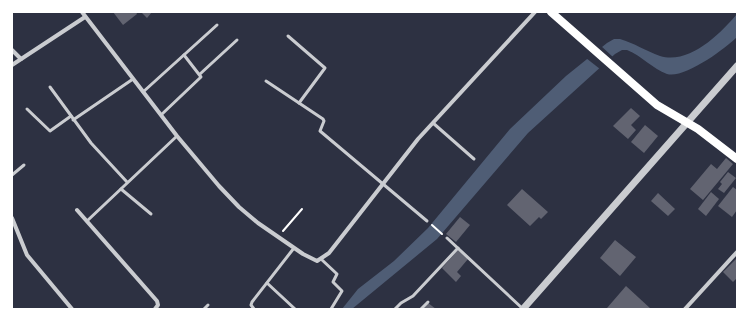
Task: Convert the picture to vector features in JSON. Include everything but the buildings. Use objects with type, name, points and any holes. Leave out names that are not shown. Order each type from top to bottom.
[{"type":"main road","points":[[551,12],[662,109],[688,122],[737,159]]},
{"type":"street","points":[[82,12],[203,169],[239,207],[278,237],[314,260],[322,259],[331,250],[383,183],[433,123],[535,12]]},
{"type":"street","points":[[12,65],[85,17]]},
{"type":"street","points":[[12,50],[21,59]]},
{"type":"street","points":[[524,309],[737,66]]},
{"type":"street","points":[[77,210],[157,301],[157,308]]},
{"type":"street","points":[[12,218],[27,255],[72,309]]},
{"type":"street","points":[[685,309],[737,252]]},
{"type":"lane","points":[[143,92],[217,25]]},
{"type":"lane","points":[[288,36],[325,68],[299,103]]},
{"type":"lane","points":[[161,115],[199,80],[201,77],[200,74],[237,40]]},
{"type":"lane","points":[[184,55],[200,74]]},
{"type":"lane","points":[[73,120],[133,79]]},
{"type":"lane","points":[[266,81],[323,120],[320,130],[321,132],[427,221]]},
{"type":"lane","points":[[50,86],[73,120],[98,152],[127,182]]},
{"type":"lane","points":[[28,108],[49,131],[71,116]]},
{"type":"lane","points":[[433,123],[474,159]]},
{"type":"lane","points":[[87,221],[177,136]]},
{"type":"lane","points":[[12,175],[24,165]]},
{"type":"lane","points":[[121,188],[151,214]]},
{"type":"lane","points":[[447,238],[524,309]]},
{"type":"lane","points":[[254,309],[251,305],[294,248]]},
{"type":"lane","points":[[396,308],[413,296],[458,248]]},
{"type":"lane","points":[[322,259],[337,274],[333,282],[342,291],[331,309]]},
{"type":"lane","points":[[267,283],[295,309]]},
{"type":"lane","points":[[421,309],[428,302]]},
{"type":"lane","points":[[204,309],[208,305]]},
{"type":"path","points":[[278,237],[302,209]]},
{"type":"path","points":[[431,225],[442,234]]},
{"type":"water","points":[[737,14],[737,37],[704,62],[683,72],[667,74],[627,50],[622,50],[615,54],[528,133],[437,239],[352,309],[342,309],[358,289],[394,261],[428,228],[510,129],[566,76],[607,43],[614,39],[620,39],[660,56],[671,58],[682,56],[703,46],[722,30]]},
{"type":"pier","points":[[600,45],[614,58],[600,69],[586,58]]}]
